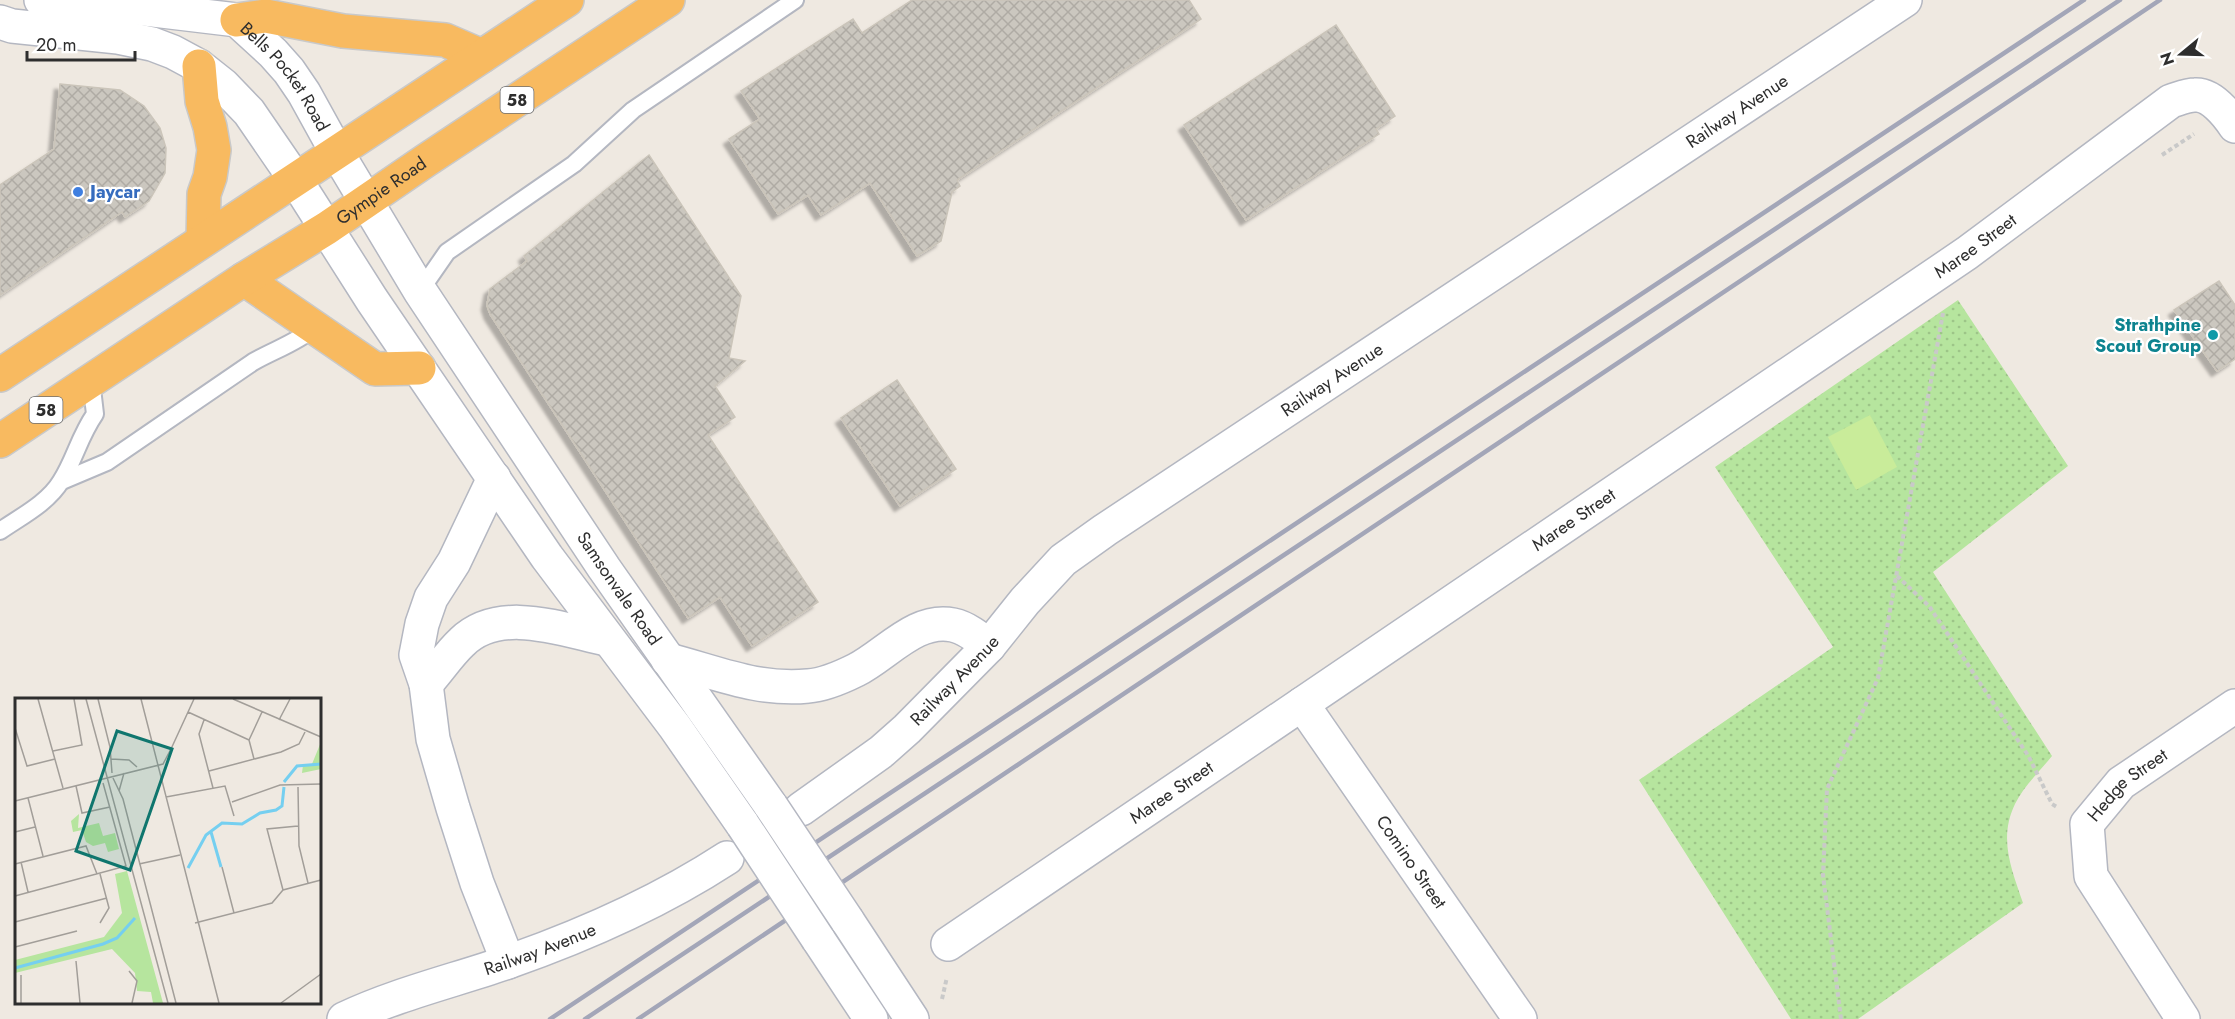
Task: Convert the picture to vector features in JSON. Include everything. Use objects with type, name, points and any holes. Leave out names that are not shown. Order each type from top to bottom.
[{"type":"highway","points":[[0,375],[567,0]]},
{"type":"highway","name":"Gympie Road","points":[[0,441],[243,279],[327,228],[668,0]]},
{"type":"highway","points":[[237,20],[266,16],[343,31],[445,40],[482,56]]},
{"type":"highway","points":[[199,66],[202,100],[214,150],[210,177],[204,194],[203,240]]},
{"type":"highway","points":[[243,279],[375,369],[419,368]]},
{"type":"street","name":"Bells Pocket Road","points":[[41,0],[132,7],[237,20],[289,71],[336,151]]},
{"type":"street","name":"Railway Avenue","points":[[786,807],[864,765],[907,729],[989,646],[1025,601],[1063,560],[1905,0]]},
{"type":"street","points":[[0,22],[12,26],[118,37],[141,41],[173,52],[199,66],[223,85],[249,112],[295,178]]},
{"type":"street","name":"Maree Street","points":[[948,944],[1952,262],[2171,101],[2196,94],[2206,98],[2225,112],[2235,126]]},
{"type":"street","name":"Samsonvale Road","points":[[336,151],[420,291],[597,558],[668,660],[786,807],[847,920],[912,1019]]},
{"type":"street","name":"Samsonvale Road","points":[[295,178],[419,368],[547,557],[675,727],[872,1019]]},
{"type":"street","points":[[494,478],[454,561],[431,597],[422,624],[416,655],[426,684],[433,739],[453,808],[477,883],[508,962]]},
{"type":"street","points":[[426,684],[463,641],[483,628],[528,622],[608,639]]},
{"type":"street","points":[[668,660],[756,685],[782,688],[811,686],[857,670],[923,627],[938,624],[955,626],[974,634],[989,646]]},
{"type":"street","name":"Comino Street","points":[[1302,704],[1520,1019]]},
{"type":"street","name":"Hedge Street","points":[[2183,1019],[2091,876],[2087,824],[2121,783],[2235,706]]},
{"type":"street","name":"Railway Avenue","points":[[344,1019],[402,995],[508,962],[607,924],[645,907],[727,858]]},
{"type":"lane","points":[[420,291],[439,262],[455,246],[574,164],[633,110],[795,0]]},
{"type":"lane","points":[[62,481],[107,462],[253,362],[298,341],[314,328]]},
{"type":"lane","points":[[0,531],[41,502],[62,481],[83,432],[95,414],[91,380]]},
{"type":"path","points":[[1840,1019],[1823,875],[1827,789],[1878,678],[1952,262]]},
{"type":"path","points":[[1896,576],[1929,606],[2029,758],[2052,804],[2088,828]]},
{"type":"green space","points":[[1958,300],[2068,466],[1933,572],[2052,756],[2022,791],[2010,817],[2008,854],[2023,903],[1858,1019],[1791,1019],[1639,780],[1833,647],[1715,467]]},
{"type":"green space","points":[[1870,415],[1897,467],[1856,490],[1828,437]]},
{"type":"building","points":[[912,0],[1189,0],[1201,19],[957,180],[960,186],[952,192],[941,241],[917,256],[870,183],[821,215],[808,195],[778,214],[729,139],[760,119],[741,91],[853,19],[862,33]]},
{"type":"building","points":[[1336,25],[1395,116],[1376,129],[1379,134],[1246,220],[1184,125]]},
{"type":"building","name":"Jaycar","points":[[60,84],[120,90],[144,106],[160,128],[166,148],[165,173],[149,201],[125,217],[122,212],[0,295],[0,185],[54,149]]},
{"type":"building","points":[[649,155],[741,296],[729,358],[745,361],[715,386],[735,417],[708,435],[818,602],[752,646],[720,597],[688,618],[490,314],[487,305],[490,289],[527,261],[524,256]]},
{"type":"building","name":"Strathpine Scout Group","points":[[2219,281],[2235,305],[2235,359],[2217,371],[2174,310]]},
{"type":"building","points":[[897,380],[956,469],[900,506],[841,418]]},
{"type":"railway","points":[[550,1019],[2084,0]]},
{"type":"railway","points":[[585,1019],[2120,0]]},
{"type":"railway","points":[[638,1019],[2160,0]]},
{"type":"place","name":"Jaycar","points":[[78,192]]},
{"type":"place","name":"Strathpine Scout Group","points":[[2213,335]]}]
